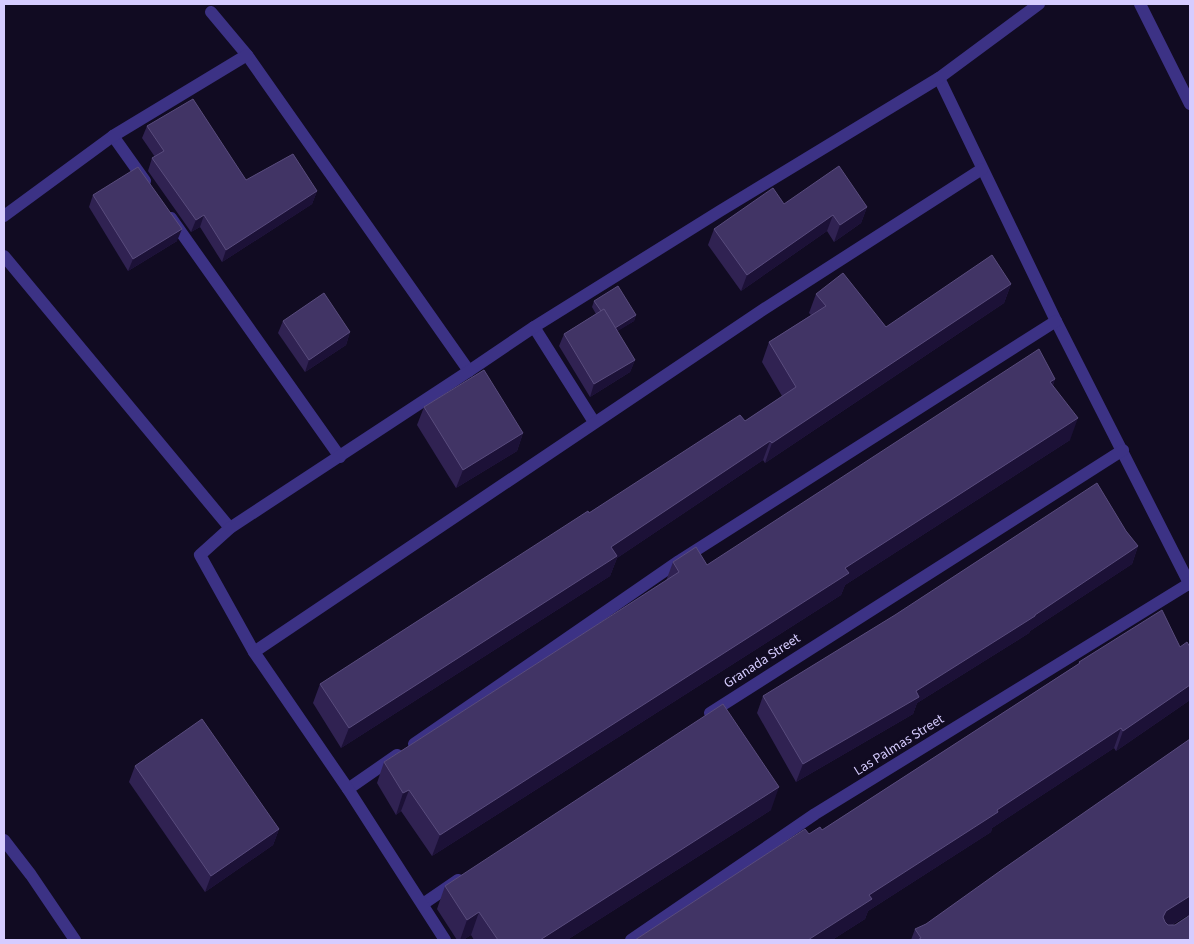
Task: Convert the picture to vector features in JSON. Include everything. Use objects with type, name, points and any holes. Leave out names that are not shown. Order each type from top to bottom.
[{"type":"street","points":[[445,940],[348,789],[254,652],[200,555],[230,528],[534,327],[939,78],[1039,4]]},
{"type":"street","points":[[1140,4],[1190,104]]},
{"type":"street","points":[[211,12],[247,56],[469,371]]},
{"type":"street","points":[[4,216],[113,136],[247,56]]},
{"type":"street","points":[[939,78],[1056,321],[1190,584]]},
{"type":"street","points":[[113,136],[153,192]]},
{"type":"street","points":[[254,652],[764,309],[982,169]]},
{"type":"street","points":[[164,208],[340,456]]},
{"type":"street","points":[[4,256],[230,528]]},
{"type":"street","points":[[348,789],[679,561],[1056,321]]},
{"type":"street","points":[[534,327],[594,422]]},
{"type":"street","name":"Granada Street","points":[[703,717],[1123,450]]},
{"type":"street","name":"Las Palmas Street","points":[[631,940],[816,814],[1190,584]]},
{"type":"street","points":[[4,840],[31,875],[75,940]]},
{"type":"street","points":[[423,904],[472,871]]},
{"type":"building","points":[[193,99],[246,180],[293,154],[317,191],[226,250],[204,215],[196,220],[152,158],[164,151],[147,126]]},
{"type":"building","points":[[839,166],[867,207],[840,225],[833,215],[747,275],[714,229],[773,188],[784,204]]},
{"type":"building","points":[[138,167],[182,229],[133,259],[93,195]]},
{"type":"building","points":[[992,255],[1011,284],[772,443],[770,441],[611,547],[617,556],[349,728],[320,684],[740,415],[745,421],[796,387],[769,342],[826,306],[816,294],[843,273],[886,327]]},
{"type":"building","points":[[618,286],[636,315],[615,328],[604,309],[601,311],[594,301]]},
{"type":"building","points":[[324,293],[350,332],[309,360],[283,321]]},
{"type":"building","points":[[604,309],[635,360],[594,384],[564,334]]},
{"type":"building","points":[[1039,349],[1055,379],[1050,382],[1078,418],[845,568],[849,573],[440,835],[409,790],[403,793],[384,762],[679,572],[673,562],[696,547],[707,565]]},
{"type":"building","points":[[484,370],[523,433],[463,470],[424,407]]},
{"type":"building","points":[[1097,483],[1126,531],[1138,546],[1035,616],[916,691],[919,697],[803,764],[763,696],[895,615]]},
{"type":"building","points":[[1162,610],[1180,647],[1187,642],[1190,647],[1190,685],[1123,731],[1121,728],[997,810],[998,812],[869,895],[872,899],[808,940],[635,940],[805,829],[809,834],[820,827],[822,830]]},
{"type":"building","points":[[723,704],[779,787],[540,940],[498,940],[479,912],[467,920],[445,886]]},
{"type":"building","points":[[202,719],[279,829],[211,876],[135,766]]},
{"type":"building","points":[[1190,739],[1190,896],[1166,911],[1163,917],[1168,925],[1175,925],[1190,915],[1190,940],[918,940],[921,938],[915,929],[926,924]]}]
